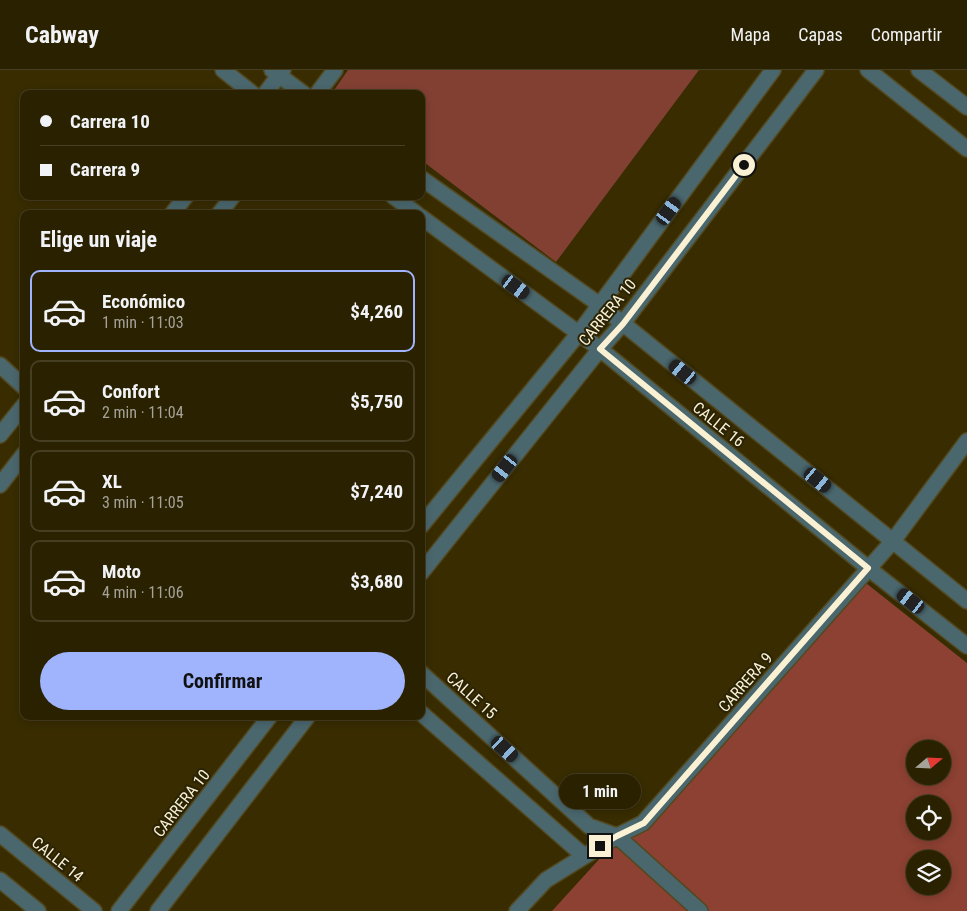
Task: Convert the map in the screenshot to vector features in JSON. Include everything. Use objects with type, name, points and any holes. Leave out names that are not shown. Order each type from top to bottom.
[{"type":"street","points":[[223,70],[248,90]]},
{"type":"street","points":[[320,90],[335,70]]},
{"type":"street","name":"CARRERA 10","points":[[425,521],[579,333],[773,70]]},
{"type":"street","name":"CARRERA 10","points":[[425,568],[600,349],[623,324],[816,70]]},
{"type":"street","points":[[868,70],[967,149]]},
{"type":"street","points":[[919,70],[967,108]]},
{"type":"street","points":[[267,90],[278,72],[299,90]]},
{"type":"street","name":"CALLE 16","points":[[425,181],[600,305],[967,601]]},
{"type":"street","points":[[175,210],[183,200]]},
{"type":"street","points":[[222,210],[230,200]]},
{"type":"street","points":[[398,200],[411,210]]},
{"type":"street","name":"CALLE 16","points":[[425,220],[600,349],[868,568],[967,646]]},
{"type":"street","points":[[0,365],[20,383]]},
{"type":"street","points":[[0,435],[20,410]]},
{"type":"street","name":"CARRERA 9","points":[[517,911],[546,880],[617,836],[644,823],[892,540],[967,441]]},
{"type":"street","points":[[0,485],[20,459]]},
{"type":"street","name":"CALLE 15","points":[[425,676],[589,826],[617,836]]},
{"type":"street","points":[[425,717],[584,856]]},
{"type":"street","name":"CARRERA 10","points":[[119,911],[267,720]]},
{"type":"street","points":[[158,911],[305,720]]},
{"type":"street","name":"CALLE 14","points":[[0,834],[94,911]]},
{"type":"street","points":[[617,836],[700,911]]},
{"type":"street","points":[[0,880],[38,911]]},
{"type":"shaded area","points":[[348,70],[699,70],[556,262],[425,163],[425,90],[334,90]]},
{"type":"shaded area","points":[[857,576],[967,663],[967,911],[552,911]]},
{"type":"route","points":[[600,846],[644,823],[868,568],[600,349],[623,324],[744,165]]}]
